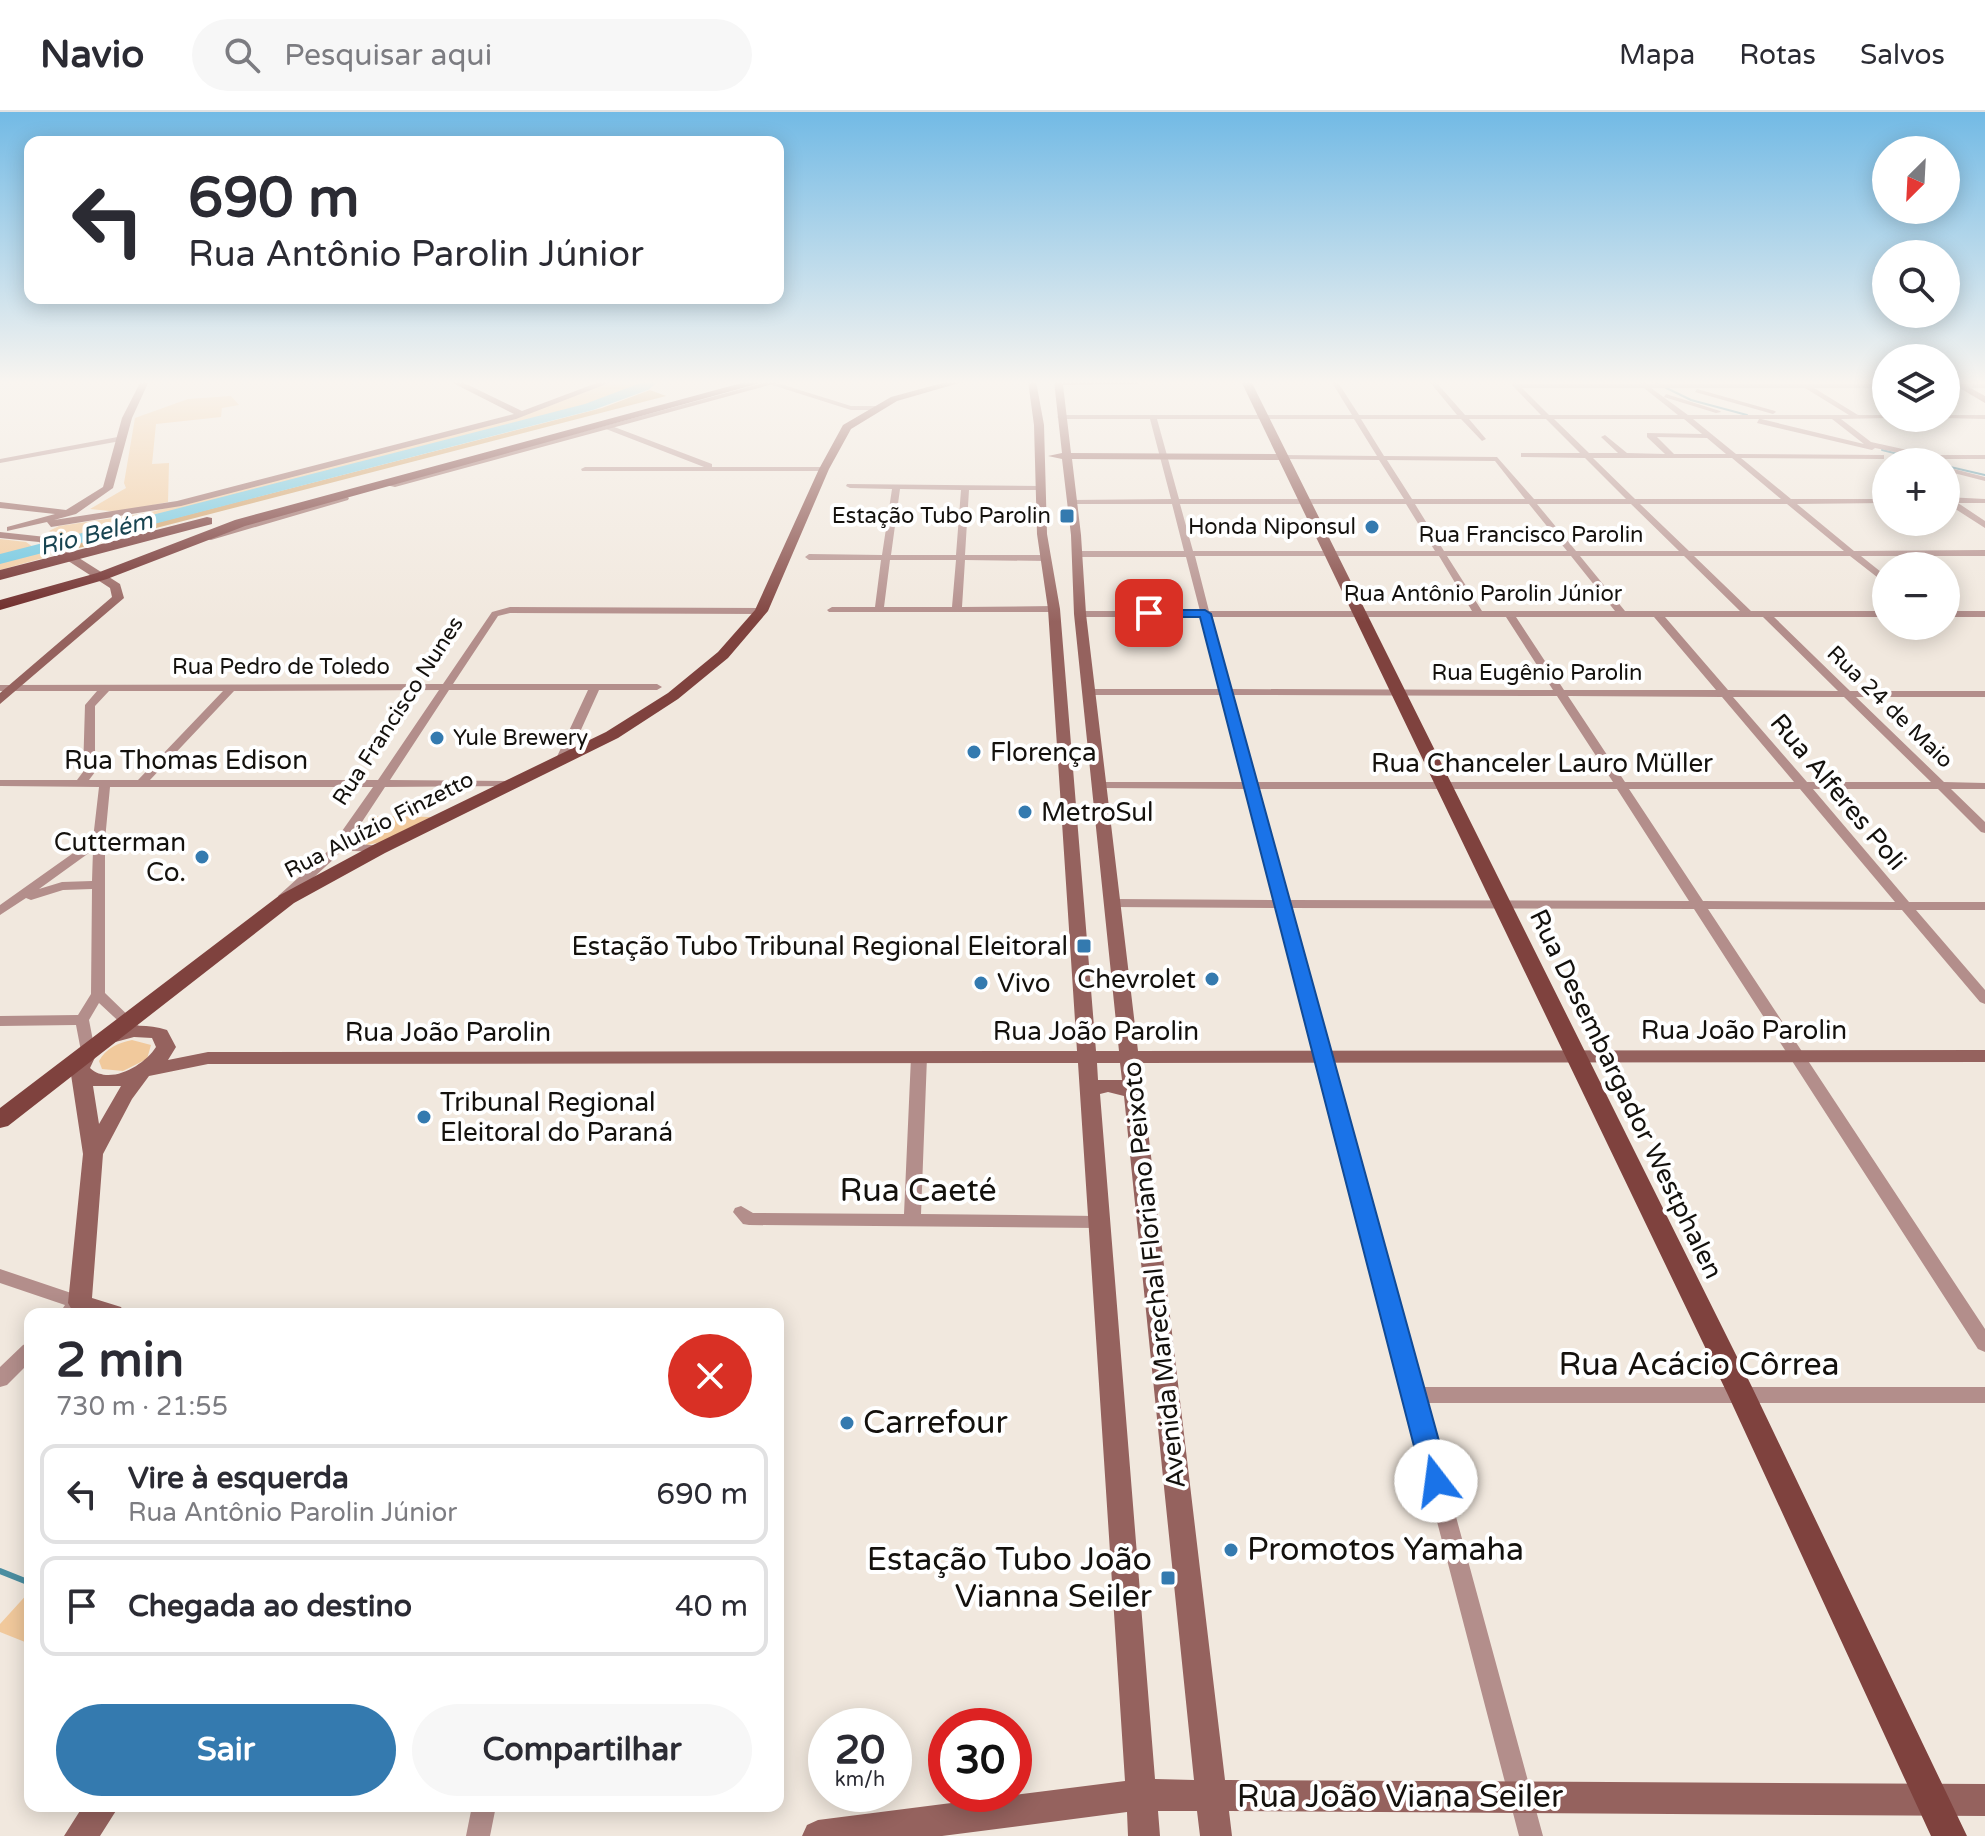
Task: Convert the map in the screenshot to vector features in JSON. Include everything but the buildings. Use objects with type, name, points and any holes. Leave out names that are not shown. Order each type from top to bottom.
[{"type":"highway","points":[[0,575],[426,461]]},
{"type":"highway","points":[[0,605],[102,576],[252,520],[472,461]]},
{"type":"main road","name":"Rua Aluízio Finzetto","points":[[261,917],[379,849],[560,763],[612,735],[673,696],[723,655],[761,611],[828,461]]},
{"type":"main road","name":"Rua Desembargador Westphalen","points":[[1285,461],[1742,1395],[1949,1836]]},
{"type":"main road","name":"Rua Francisco Nunes","points":[[0,1120],[93,1047],[132,1026],[261,917]]},
{"type":"street","points":[[42,539],[42,531],[51,524],[100,496],[111,484],[117,461]]},
{"type":"street","points":[[51,524],[122,515],[334,461]]},
{"type":"street","points":[[173,547],[484,461]]},
{"type":"street","points":[[697,461],[716,469]]},
{"type":"street","name":"Avenida Marechal Floriano Peixoto","points":[[1040,461],[1039,488],[1054,609],[1144,1836]]},
{"type":"street","name":"Avenida Marechal Floriano Peixoto","points":[[1066,461],[1077,554],[1080,614],[1216,1836]]},
{"type":"street","points":[[1164,461],[1531,1836]]},
{"type":"street","points":[[1385,461],[1479,614]]},
{"type":"street","points":[[1497,461],[1622,614]]},
{"type":"street","points":[[1594,461],[1748,614]]},
{"type":"street","points":[[1741,461],[1872,569]]},
{"type":"street","points":[[585,469],[824,469]]},
{"type":"street","points":[[1960,473],[1985,479]]},
{"type":"street","points":[[850,486],[1039,488]]},
{"type":"street","points":[[879,609],[896,487]]},
{"type":"street","points":[[957,609],[965,487]]},
{"type":"street","points":[[1960,500],[1985,501]]},
{"type":"street","points":[[1072,502],[1872,501]]},
{"type":"street","points":[[0,505],[122,515]]},
{"type":"street","points":[[1960,509],[1985,525]]},
{"type":"street","points":[[0,533],[72,512]]},
{"type":"street","points":[[0,533],[42,539],[116,586],[118,598],[7,688],[0,700]]},
{"type":"street","name":"Rua Francisco Parolin","points":[[1077,554],[1985,553]]},
{"type":"street","points":[[809,557],[1047,558]]},
{"type":"street","points":[[832,610],[1054,609]]},
{"type":"street","name":"Rua Francisco Nunes","points":[[261,917],[311,875],[348,834],[491,617],[510,610],[761,611]]},
{"type":"street","name":"Rua Antônio Parolin Júnior","points":[[1080,614],[1872,614]]},
{"type":"street","points":[[1509,614],[1985,1344]]},
{"type":"street","name":"Rua Alferes Poli","points":[[1657,614],[1985,999]]},
{"type":"street","name":"Rua 24 de Maio","points":[[1766,614],[1985,829]]},
{"type":"street","points":[[1960,614],[1985,614]]},
{"type":"street","points":[[1968,614],[1985,627]]},
{"type":"street","points":[[560,763],[595,687]]},
{"type":"street","name":"Rua Pedro de Toledo","points":[[7,688],[657,687]]},
{"type":"street","points":[[80,783],[89,772],[90,705],[106,688]]},
{"type":"street","points":[[142,782],[231,688]]},
{"type":"street","name":"Rua Eugênio Parolin","points":[[1089,692],[1985,694]]},
{"type":"street","name":"Rua Thomas Edison","points":[[0,783],[517,784]]},
{"type":"street","points":[[82,1020],[98,994],[99,840],[105,783]]},
{"type":"street","name":"Rua Chanceler Lauro Müller","points":[[1100,785],[1985,786]]},
{"type":"street","name":"Rua Francisco Nunes","points":[[348,834],[353,847],[379,849]]},
{"type":"street","points":[[1,910],[99,840]]},
{"type":"street","points":[[1,910],[46,890],[98,885]]},
{"type":"street","points":[[1113,903],[1985,906]]},
{"type":"street","points":[[98,994],[132,1026]]},
{"type":"street","points":[[0,1021],[82,1020]]},
{"type":"street","points":[[0,1276],[74,1308],[93,1154],[82,1059],[93,1047],[82,1020]]},
{"type":"street","name":"Rua João Parolin","points":[[132,1026],[160,1034],[166,1047],[178,1053],[208,1058],[1985,1056]]},
{"type":"street","points":[[93,1154],[124,1096],[166,1047]]},
{"type":"street","points":[[912,1220],[919,1057]]},
{"type":"street","name":"Rua João Parolin","points":[[83,1075],[103,1081],[208,1058]]},
{"type":"street","points":[[1088,1095],[1091,1090],[1107,1085],[1127,1088],[1134,1094]]},
{"type":"street","name":"Rua Caeté","points":[[741,1212],[749,1219],[1098,1222]]},
{"type":"street","points":[[0,1379],[24,1356]]},
{"type":"street","name":"Rua Acácio Côrrea","points":[[1413,1395],[1985,1395]]},
{"type":"street","name":"Rua João Viana Seiler","points":[[818,1836],[1141,1795],[1985,1800]]},
{"type":"street","points":[[80,1836],[98,1812]]},
{"type":"street","points":[[478,1836],[483,1812]]},
{"type":"street","points":[[484,1812],[486,1836]]},
{"type":"shaded area","points":[[128,461],[169,463],[168,502],[119,512],[90,509],[126,488]]},
{"type":"shaded area","points":[[347,461],[370,461],[64,539],[49,531],[59,526],[147,513]]},
{"type":"shaded area","points":[[394,461],[413,461],[79,548],[74,544]]},
{"type":"shaded area","points":[[0,539],[26,542],[47,557],[0,570]]},
{"type":"shaded area","points":[[375,816],[431,817],[381,842],[367,845],[361,840]]},
{"type":"shaded area","points":[[132,1040],[151,1045],[147,1059],[123,1071],[102,1069],[99,1061],[109,1049]]},
{"type":"shaded area","points":[[24,1598],[24,1642],[0,1632],[0,1624]]},
{"type":"waterway","name":"Rio Belém","points":[[0,559],[378,461]]},
{"type":"waterway","points":[[1960,469],[1985,475]]},
{"type":"waterway","points":[[0,1571],[24,1581]]},
{"type":"place","name":"Estação Tubo Parolin","points":[[1067,516]]},
{"type":"place","name":"Honda Niponsul","points":[[1372,527]]},
{"type":"place","name":"Yule Brewery","points":[[437,738]]},
{"type":"place","name":"Florença","points":[[974,752]]},
{"type":"place","name":"MetroSul","points":[[1025,812]]},
{"type":"place","name":"Cutterman Co.","points":[[202,857]]},
{"type":"place","name":"Estação Tubo Tribunal Regional Eleitoral","points":[[1084,946]]},
{"type":"place","name":"Chevrolet","points":[[1212,979]]},
{"type":"place","name":"Vivo","points":[[981,983]]},
{"type":"place","name":"Tribunal Regional Eleitoral do Paraná","points":[[424,1117]]},
{"type":"place","name":"Carrefour","points":[[847,1423]]},
{"type":"place","name":"Promotos Yamaha","points":[[1231,1550]]},
{"type":"place","name":"Estação Tubo João Vianna Seiler","points":[[1168,1578]]},
{"type":"route","points":[[1149,613],[1205,614],[1436,1481]]}]
